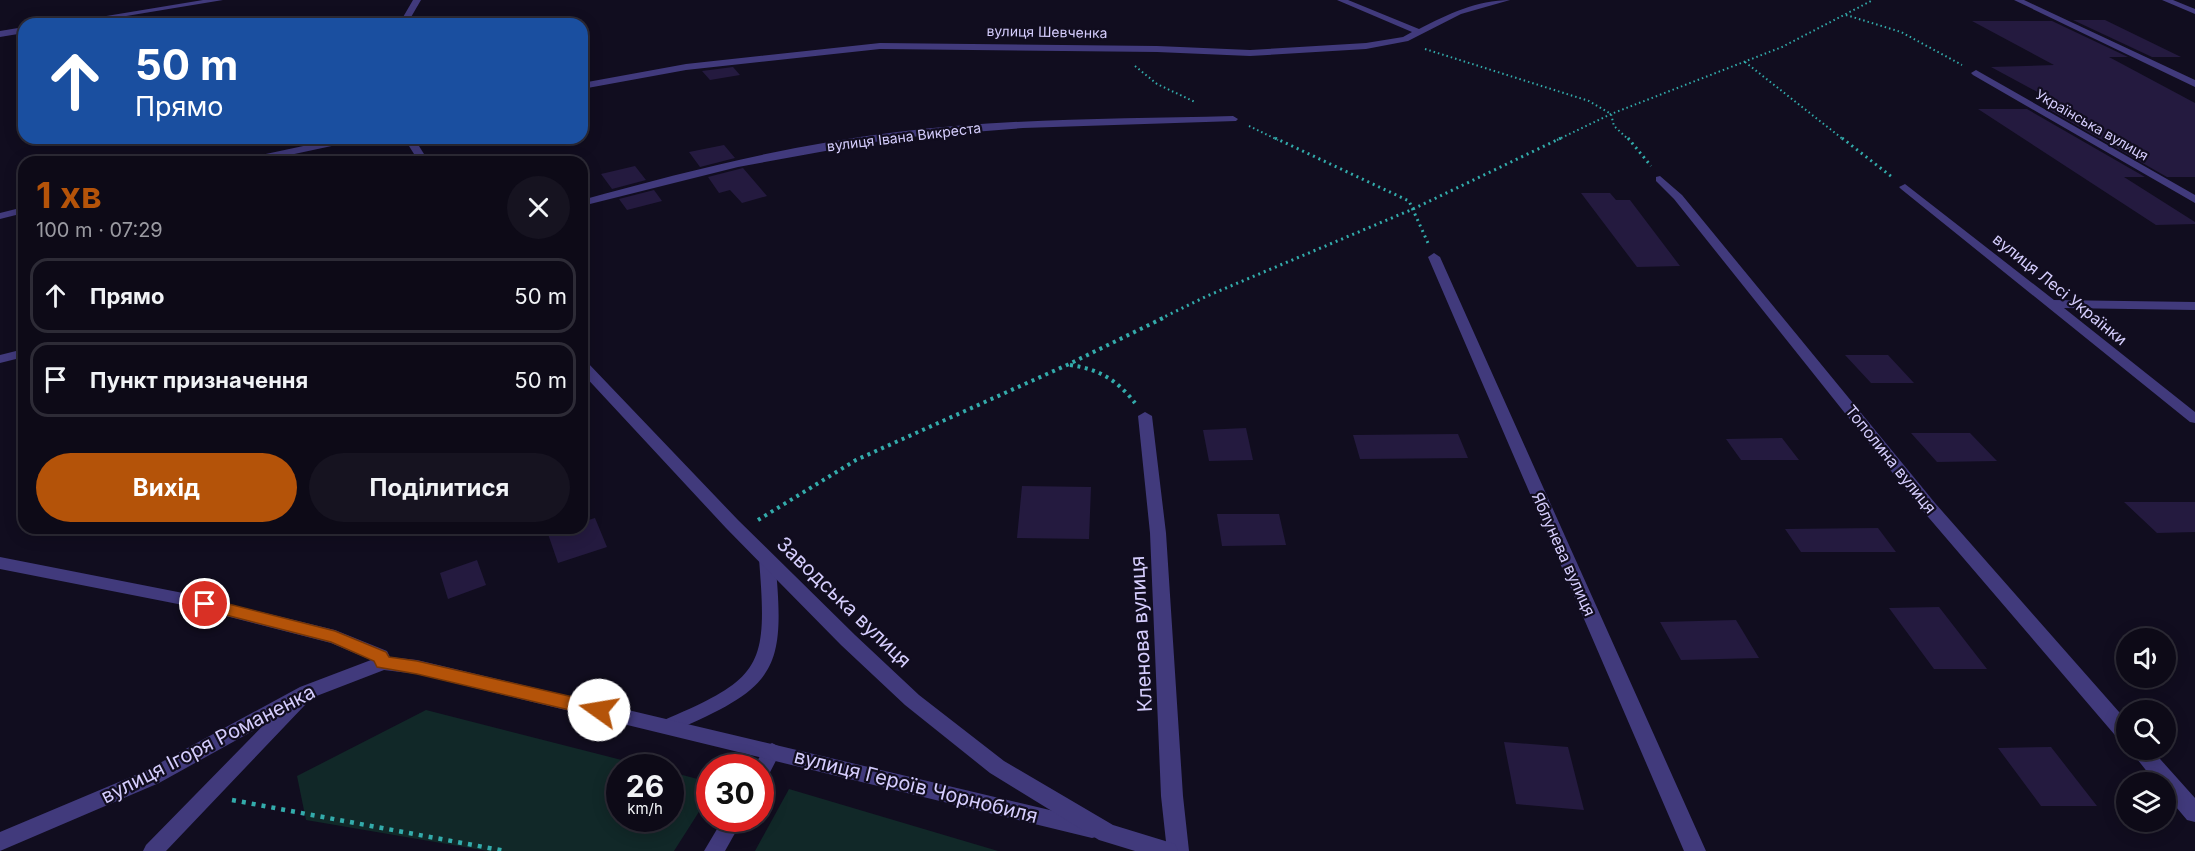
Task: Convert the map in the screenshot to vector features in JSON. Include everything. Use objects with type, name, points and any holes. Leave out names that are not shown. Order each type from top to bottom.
[{"type":"street","points":[[101,18],[219,0]]},
{"type":"street","points":[[406,18],[417,0]]},
{"type":"street","points":[[1341,0],[1417,31]]},
{"type":"street","name":"вулиця Шевченка","points":[[588,85],[686,67],[880,46],[1261,52],[1366,46],[1398,40],[1458,12],[1506,0]]},
{"type":"street","points":[[2018,0],[2195,84]]},
{"type":"street","points":[[2166,0],[2195,12]]},
{"type":"street","points":[[0,34],[18,31]]},
{"type":"street","name":"Українська вулиця","points":[[1976,73],[2195,200]]},
{"type":"street","name":"вулиця Івана Викреста","points":[[588,201],[734,163],[896,135],[967,128],[1233,118]]},
{"type":"street","points":[[270,156],[327,144]]},
{"type":"street","name":"Тополина вулиця","points":[[1659,177],[1678,197],[1929,507],[2116,722]]},
{"type":"street","name":"вулиця Лесі Українки","points":[[1905,187],[2195,419]]},
{"type":"street","points":[[0,216],[18,212]]},
{"type":"street","name":"Яблунева вулиця","points":[[1434,257],[1695,851]]},
{"type":"street","points":[[2053,304],[2195,306]]},
{"type":"street","points":[[0,359],[18,354]]},
{"type":"street","name":"Заводська вулиця","points":[[588,371],[767,560],[921,708],[997,767],[1107,833]]},
{"type":"street","name":"Кленова вулиця","points":[[1145,416],[1158,533],[1172,796],[1178,851]]},
{"type":"street","points":[[0,563],[183,598],[335,637],[380,656],[383,663]]},
{"type":"street","name":"вулиця Героїв Чорнобиля","points":[[383,663],[417,667],[668,726],[1107,833],[1167,851]]},
{"type":"street","name":"вулиця Ігоря Романенка","points":[[0,842],[152,777],[307,692],[383,663]]},
{"type":"street","points":[[2149,760],[2195,813]]},
{"type":"lane","points":[[668,726],[732,696],[754,678],[767,659],[772,641],[773,610],[767,560]]},
{"type":"lane","points":[[153,851],[307,692]]},
{"type":"lane","points":[[714,851],[725,832]]},
{"type":"path","points":[[739,531],[856,460],[1067,365],[1207,296],[1413,209],[1611,114],[1782,46],[1873,0]]},
{"type":"path","points":[[1846,15],[1878,23],[1901,32],[1976,73]]},
{"type":"path","points":[[1398,40],[1589,101],[1611,114],[1614,126],[1625,135],[1659,177]]},
{"type":"path","points":[[1107,48],[1128,60],[1157,84],[1195,102]]},
{"type":"path","points":[[1745,62],[1905,187]]},
{"type":"path","points":[[1233,118],[1409,201],[1434,257]]},
{"type":"path","points":[[1067,365],[1088,367],[1117,381],[1145,416]]},
{"type":"path","points":[[207,796],[505,851]]},
{"type":"green space","points":[[426,710],[606,756],[606,832],[684,832],[684,775],[696,779],[696,816],[674,851],[488,851],[306,820],[297,776]]},
{"type":"green space","points":[[789,789],[998,851],[755,851],[765,832],[774,832],[774,816]]},
{"type":"building","points":[[2073,20],[2105,20],[2181,57],[2152,57]]},
{"type":"building","points":[[1972,21],[2052,21],[2128,57],[2109,57],[2195,103],[2195,177],[2167,177],[2048,109],[2067,108],[1991,67],[2054,65]]},
{"type":"building","points":[[733,67],[740,75],[710,80],[702,71]]},
{"type":"building","points":[[1978,109],[2027,109],[2145,177],[2124,177],[2195,224],[2156,225]]},
{"type":"building","points":[[724,145],[735,158],[700,167],[689,152]]},
{"type":"building","points":[[635,166],[646,180],[612,189],[601,174]]},
{"type":"building","points":[[743,168],[767,196],[742,203],[730,190],[719,193],[708,177]]},
{"type":"building","points":[[654,190],[662,201],[627,210],[619,199]]},
{"type":"building","points":[[1581,193],[1610,193],[1616,200],[1630,200],[1680,266],[1637,267]]},
{"type":"building","points":[[1845,355],[1888,355],[1914,383],[1871,383]]},
{"type":"building","points":[[1246,428],[1253,460],[1209,461],[1203,430]]},
{"type":"building","points":[[1911,433],[1970,433],[1997,461],[1937,462]]},
{"type":"building","points":[[1458,434],[1468,458],[1360,459],[1353,435]]},
{"type":"building","points":[[1782,438],[1799,460],[1741,460],[1726,439]]},
{"type":"building","points":[[1022,486],[1091,487],[1089,539],[1017,538]]},
{"type":"building","points":[[2124,502],[2195,502],[2195,532],[2157,533]]},
{"type":"building","points":[[1217,514],[1279,514],[1286,545],[1222,546]]},
{"type":"building","points":[[595,518],[607,547],[558,563],[548,534],[588,534],[588,520]]},
{"type":"building","points":[[1878,528],[1896,552],[1801,552],[1785,529]]},
{"type":"building","points":[[477,560],[486,585],[448,599],[440,573]]},
{"type":"building","points":[[1939,607],[1987,669],[1934,669],[1889,608]]},
{"type":"building","points":[[1736,620],[1759,658],[1681,660],[1660,622]]},
{"type":"building","points":[[1504,742],[1568,747],[1584,810],[1516,804]]},
{"type":"building","points":[[2051,747],[2097,806],[2041,806],[1998,748]]},
{"type":"route","points":[[205,604],[335,637],[380,656],[383,663],[417,667],[599,710]]}]
